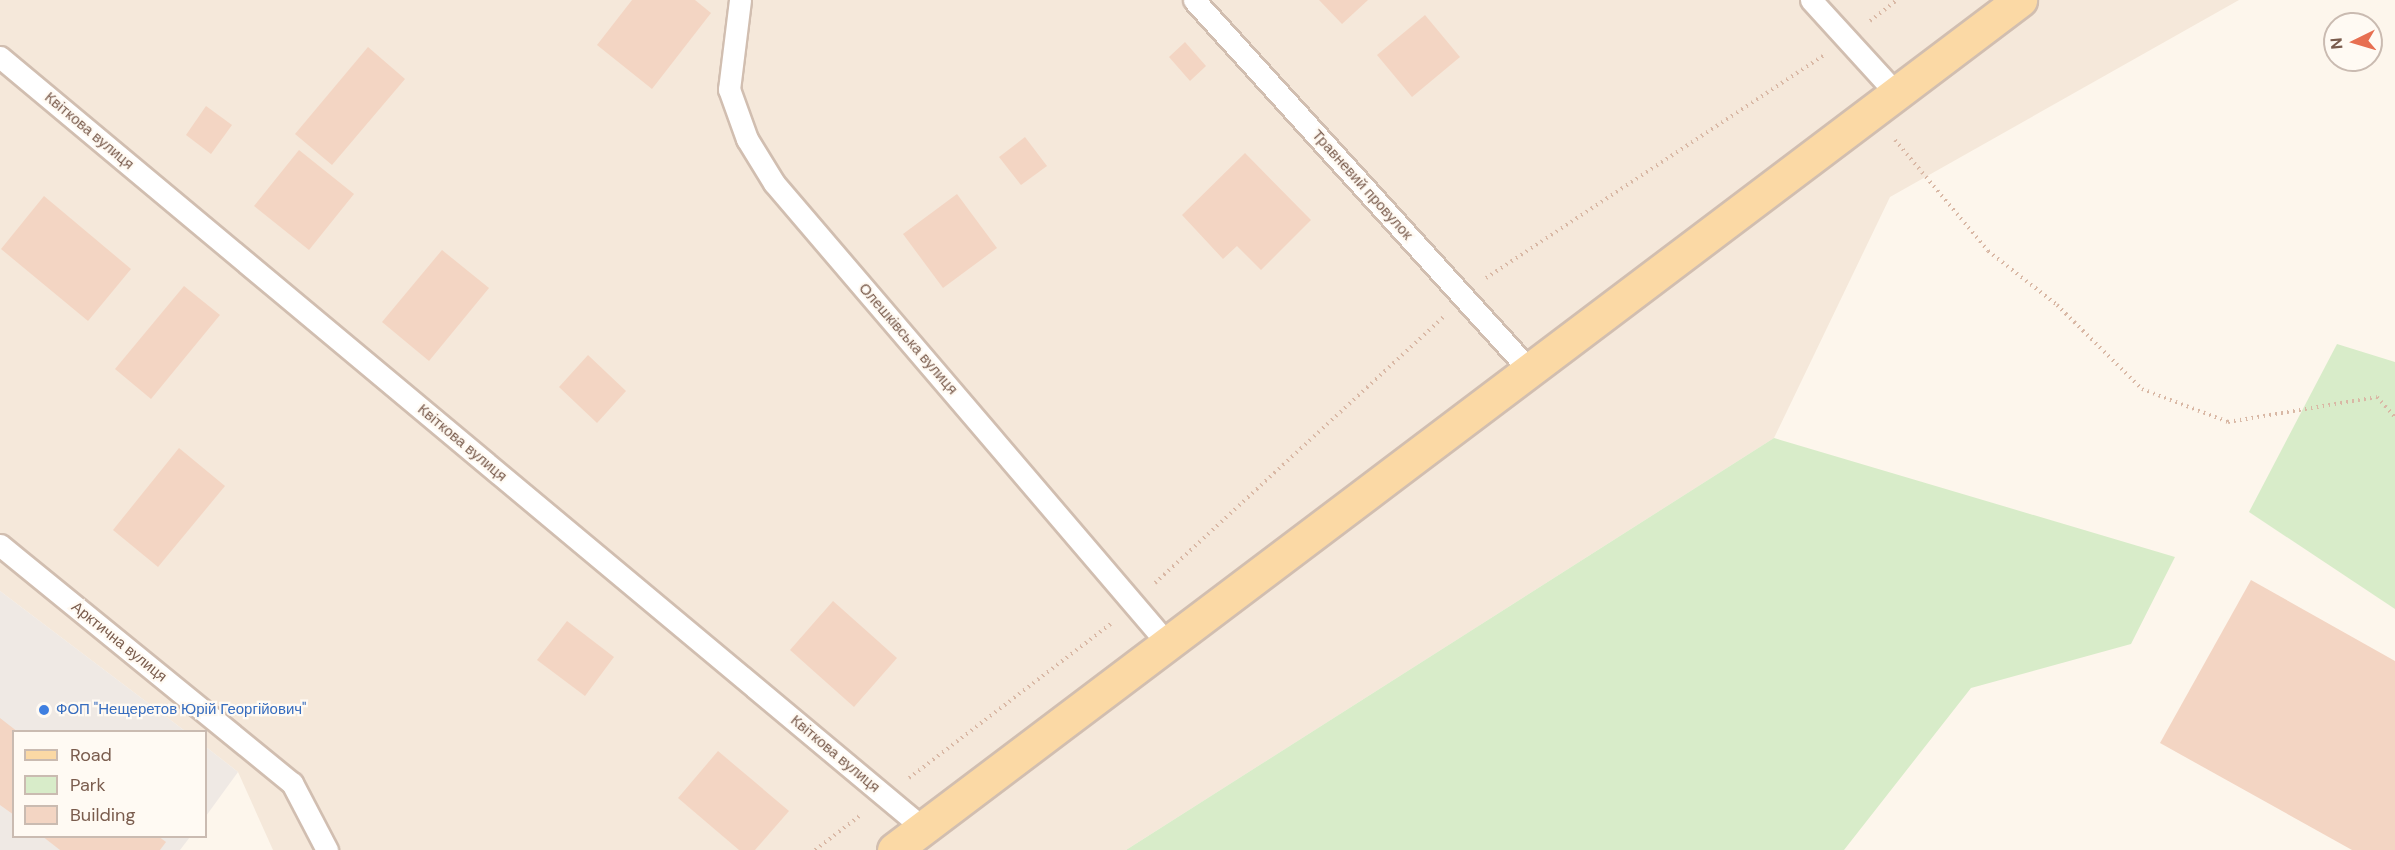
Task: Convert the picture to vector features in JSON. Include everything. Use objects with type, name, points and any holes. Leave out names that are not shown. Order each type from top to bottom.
[{"type":"main road","points":[[894,850],[2020,0]]},
{"type":"lane","name":"Олешківська вулиця","points":[[740,0],[729,89],[747,139],[774,183],[1167,643]]},
{"type":"lane","name":"Травневий провулок","points":[[1194,0],[1530,370]]},
{"type":"lane","points":[[1811,0],[1847,38],[1884,103]]},
{"type":"lane","name":"Квіткова вулиця","points":[[0,57],[923,828]]},
{"type":"lane","name":"Арктична вулиця","points":[[0,545],[292,783],[327,850]]},
{"type":"path","points":[[815,850],[1134,603],[1492,273],[1847,38],[1897,0]]},
{"type":"path","points":[[1884,103],[1988,251],[2056,305],[2142,389],[2228,422],[2377,397],[2395,417]]},
{"type":"shaded area","points":[[0,0],[2239,0],[1890,197],[1774,438],[1126,850],[273,850],[238,772],[207,748],[207,730],[184,730],[0,591]]},
{"type":"shaded area","points":[[0,591],[184,730],[12,730],[12,838],[189,838],[180,850],[0,850]]},
{"type":"shaded area","points":[[207,748],[238,772],[207,815]]},
{"type":"green space","points":[[2337,344],[2395,362],[2395,609],[2249,512]]},
{"type":"green space","points":[[1774,438],[2175,557],[2131,644],[1971,688],[1844,850],[1126,850]]},
{"type":"building","points":[[632,0],[695,0],[711,13],[652,89],[597,45]]},
{"type":"building","points":[[1319,0],[1368,0],[1342,24]]},
{"type":"building","points":[[1425,15],[1460,57],[1412,97],[1377,55]]},
{"type":"building","points":[[1185,42],[1206,66],[1190,81],[1169,57]]},
{"type":"building","points":[[368,47],[405,79],[332,165],[295,134]]},
{"type":"building","points":[[206,106],[232,125],[211,154],[186,135]]},
{"type":"building","points":[[1025,137],[1047,166],[1021,185],[999,157]]},
{"type":"building","points":[[299,150],[354,194],[309,250],[254,206]]},
{"type":"building","points":[[1245,153],[1311,220],[1261,270],[1237,246],[1223,259],[1182,215]]},
{"type":"building","points":[[957,194],[997,248],[943,288],[903,234]]},
{"type":"building","points":[[44,196],[131,269],[88,321],[1,249]]},
{"type":"building","points":[[442,250],[489,288],[429,361],[382,322]]},
{"type":"building","points":[[184,286],[220,315],[151,399],[115,369]]},
{"type":"building","points":[[588,355],[626,391],[597,423],[559,387]]},
{"type":"building","points":[[179,448],[225,486],[158,567],[113,530]]},
{"type":"building","points":[[2251,580],[2395,661],[2395,850],[2352,850],[2160,743]]},
{"type":"building","points":[[833,601],[897,658],[854,707],[790,650]]},
{"type":"building","points":[[567,621],[614,657],[585,696],[537,660]]},
{"type":"building","points":[[0,718],[15,730],[12,730],[12,814],[0,805]]},
{"type":"building","points":[[718,751],[789,811],[755,850],[739,850],[678,798]]},
{"type":"building","points":[[45,838],[161,838],[166,842],[160,850],[60,850]]},
{"type":"place","name":"ФОП \"Нещеретов Юрій Георгійович\"","points":[[44,710]]}]
